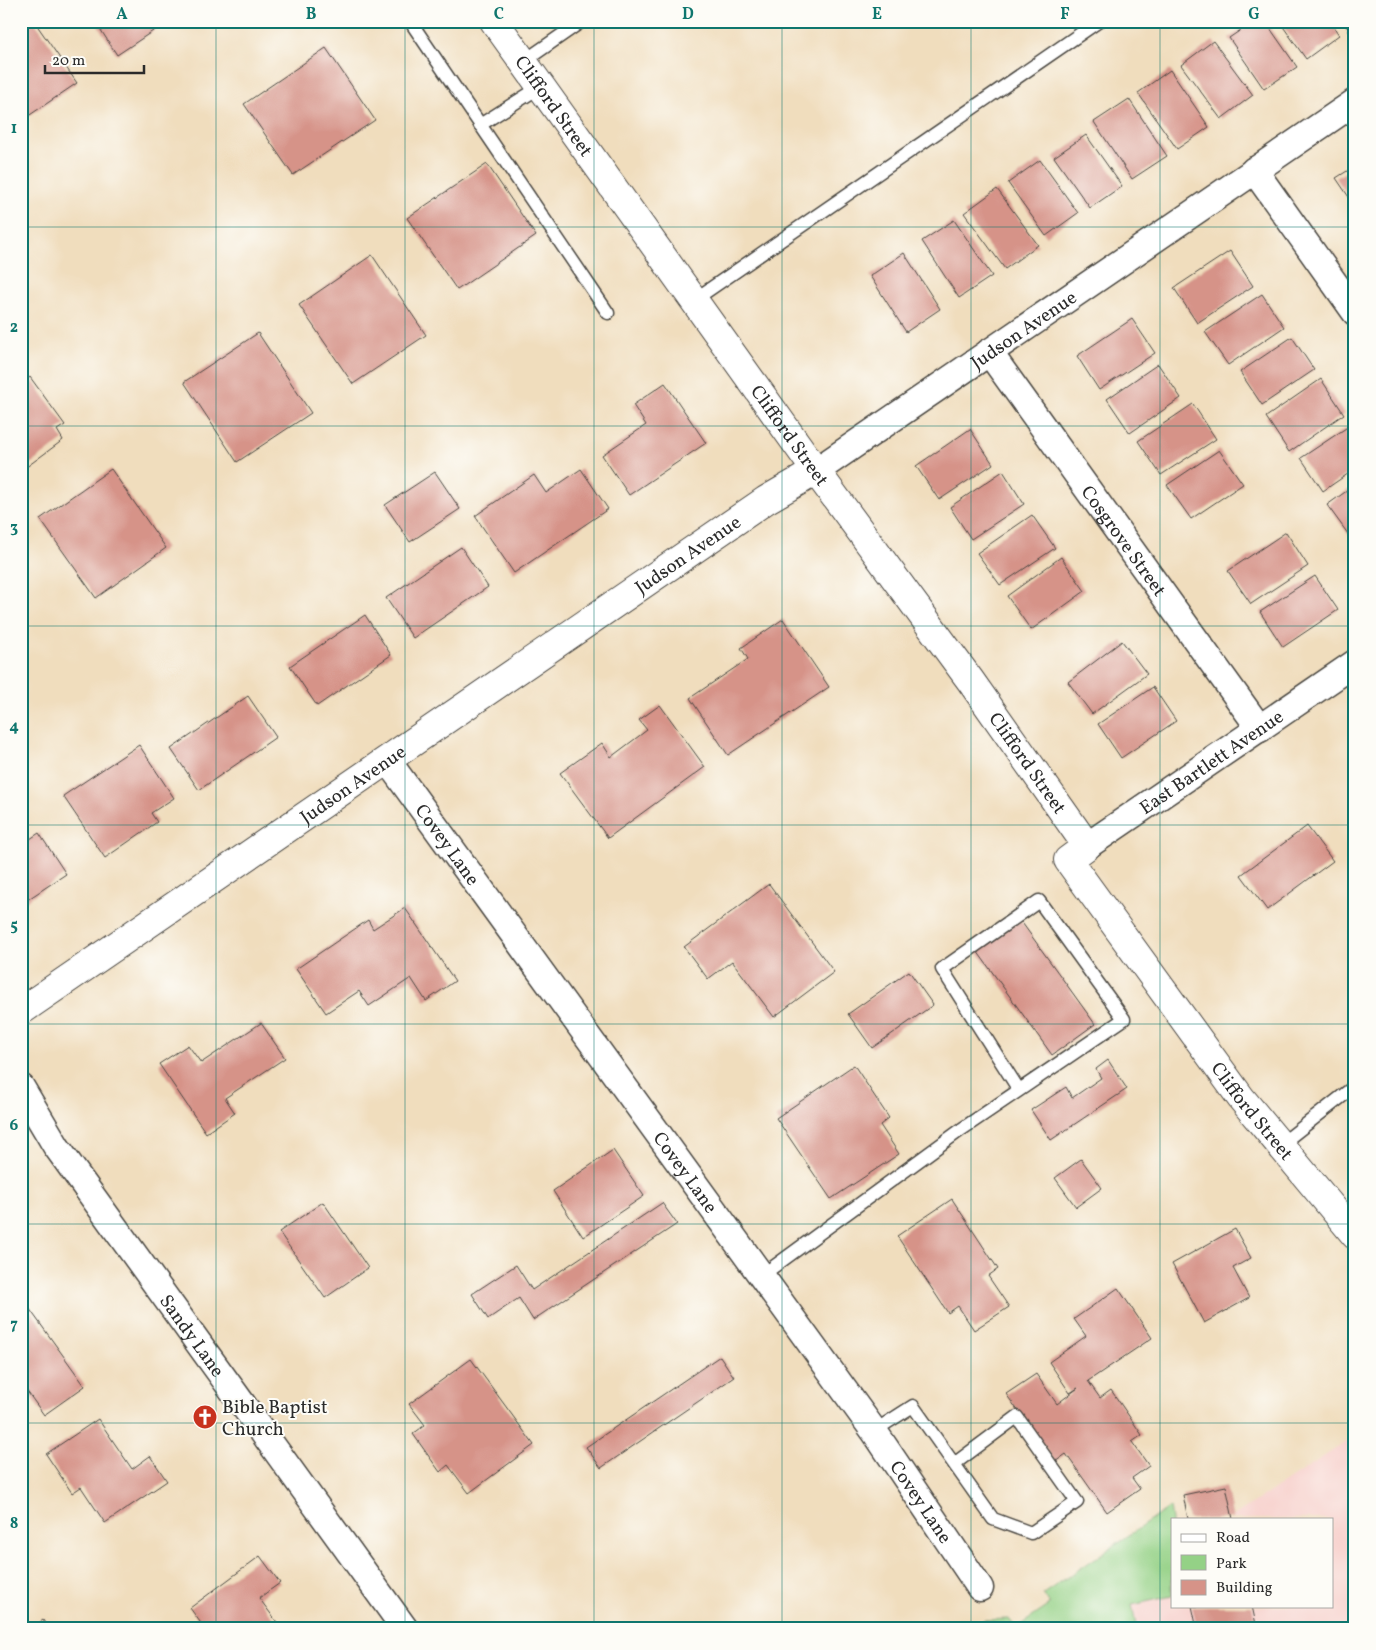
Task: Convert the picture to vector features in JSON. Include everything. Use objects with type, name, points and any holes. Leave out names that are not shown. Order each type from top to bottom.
[{"type":"street","name":"Clifford Street","points":[[494,21],[816,470],[970,680],[1077,853],[1241,1098],[1355,1235]]},
{"type":"street","name":"Judson Avenue","points":[[21,1011],[766,500],[816,470],[1355,102]]},
{"type":"street","points":[[1254,170],[1355,312]]},
{"type":"street","name":"Cosgrove Street","points":[[990,352],[1260,729]]},
{"type":"street","name":"East Bartlett Avenue","points":[[1077,853],[1355,663]]},
{"type":"street","name":"Covey Lane","points":[[388,760],[760,1276],[874,1430],[980,1588]]},
{"type":"street","name":"Sandy Lane","points":[[21,1087],[56,1146],[406,1629]]},
{"type":"lane","points":[[410,21],[608,313]]},
{"type":"lane","points":[[523,62],[582,21]]},
{"type":"lane","points":[[694,300],[1099,21]]},
{"type":"lane","points":[[480,125],[540,87]]},
{"type":"lane","points":[[760,1276],[962,1129],[1124,1019],[1039,901],[942,969],[1019,1090]]},
{"type":"lane","points":[[1280,1145],[1355,1086]]},
{"type":"lane","points":[[874,1430],[912,1406],[993,1519],[1031,1533],[1077,1502],[1017,1417],[954,1464]]},
{"type":"shaded area","points":[[1355,1436],[1355,1629],[1063,1629],[1171,1557],[1171,1608],[1334,1608],[1334,1518],[1231,1518]]},
{"type":"green space","points":[[1170,1507],[1172,1518],[1171,1596],[1132,1605],[1137,1629],[990,1629],[984,1620],[1009,1619],[1016,1628],[1050,1605],[1043,1594]]},
{"type":"building","points":[[21,21],[34,21],[77,83],[21,121]]},
{"type":"building","points":[[95,21],[168,21],[117,55]]},
{"type":"building","points":[[1254,21],[1265,21],[1297,67],[1264,89],[1229,38]]},
{"type":"building","points":[[1279,21],[1330,21],[1339,35],[1306,59]]},
{"type":"building","points":[[1343,21],[1355,21],[1355,27],[1349,31]]},
{"type":"building","points":[[1213,41],[1253,95],[1221,119],[1181,65]]},
{"type":"building","points":[[326,48],[375,120],[293,175],[244,104]]},
{"type":"building","points":[[1170,70],[1209,127],[1177,149],[1138,93]]},
{"type":"building","points":[[1129,99],[1167,156],[1132,179],[1094,122]]},
{"type":"building","points":[[1086,135],[1122,186],[1090,208],[1054,157]]},
{"type":"building","points":[[1040,160],[1078,213],[1046,236],[1008,183]]},
{"type":"building","points":[[487,164],[536,236],[457,290],[407,218]]},
{"type":"building","points":[[1355,166],[1355,206],[1336,178]]},
{"type":"building","points":[[997,189],[1038,245],[1005,269],[964,213]]},
{"type":"building","points":[[954,220],[992,276],[959,298],[922,241]]},
{"type":"building","points":[[1230,251],[1253,286],[1197,323],[1174,288]]},
{"type":"building","points":[[904,253],[940,309],[906,332],[870,276]]},
{"type":"building","points":[[372,255],[426,335],[353,384],[299,305]]},
{"type":"building","points":[[1262,294],[1284,327],[1228,365],[1205,332]]},
{"type":"building","points":[[1132,319],[1155,353],[1099,390],[1077,356]]},
{"type":"building","points":[[258,333],[311,413],[237,462],[184,382]]},
{"type":"building","points":[[1292,337],[1314,370],[1262,405],[1240,372]]},
{"type":"building","points":[[1158,364],[1181,398],[1130,433],[1107,399]]},
{"type":"building","points":[[30,377],[65,425],[57,430],[63,440],[21,471],[21,384]]},
{"type":"building","points":[[1321,379],[1344,414],[1289,452],[1266,417]]},
{"type":"building","points":[[665,383],[706,443],[629,495],[602,455],[646,425],[633,405]]},
{"type":"building","points":[[1193,404],[1216,439],[1161,475],[1138,441]]},
{"type":"building","points":[[1355,422],[1355,469],[1323,491],[1301,458]]},
{"type":"building","points":[[970,429],[993,464],[939,500],[916,466]]},
{"type":"building","points":[[1219,450],[1243,484],[1191,519],[1167,485]]},
{"type":"building","points":[[111,469],[166,548],[96,598],[40,519]]},
{"type":"building","points":[[581,469],[608,509],[514,573],[475,516],[534,475],[546,493]]},
{"type":"building","points":[[1003,471],[1024,504],[971,539],[950,507]]},
{"type":"building","points":[[435,472],[460,509],[410,542],[385,505]]},
{"type":"building","points":[[1355,485],[1355,535],[1351,538],[1327,505]]},
{"type":"building","points":[[1032,515],[1055,548],[1000,585],[977,553]]},
{"type":"building","points":[[1286,532],[1308,566],[1251,604],[1228,571]]},
{"type":"building","points":[[461,547],[488,587],[413,638],[386,598]]},
{"type":"building","points":[[1061,557],[1085,591],[1031,630],[1007,596]]},
{"type":"building","points":[[1315,576],[1338,610],[1283,647],[1260,612]]},
{"type":"building","points":[[365,615],[391,655],[317,706],[290,666]]},
{"type":"building","points":[[783,619],[829,687],[728,755],[690,698],[748,659],[741,648]]},
{"type":"building","points":[[1122,641],[1147,674],[1092,714],[1068,682]]},
{"type":"building","points":[[1153,687],[1176,721],[1121,758],[1098,724]]},
{"type":"building","points":[[248,696],[276,737],[199,790],[171,749]]},
{"type":"building","points":[[660,705],[705,767],[608,838],[560,773],[602,743],[611,757],[647,730],[639,720]]},
{"type":"building","points":[[139,745],[174,798],[151,813],[157,822],[105,858],[63,796]]},
{"type":"building","points":[[1307,826],[1333,861],[1267,910],[1241,875]]},
{"type":"building","points":[[39,833],[66,874],[21,904],[21,845]]},
{"type":"building","points":[[769,884],[834,972],[774,1017],[732,961],[708,979],[684,947]]},
{"type":"building","points":[[405,908],[455,981],[426,1001],[411,978],[369,1006],[359,991],[326,1013],[296,969],[368,920],[373,929]]},
{"type":"building","points":[[1020,920],[1095,1024],[1052,1055],[977,951]]},
{"type":"building","points":[[909,971],[933,1005],[872,1048],[848,1014]]},
{"type":"building","points":[[261,1023],[285,1058],[225,1098],[235,1113],[206,1133],[159,1064],[188,1045],[201,1063]]},
{"type":"building","points":[[1108,1060],[1127,1089],[1051,1140],[1031,1110],[1066,1087],[1072,1098],[1101,1078],[1096,1069]]},
{"type":"building","points":[[854,1065],[889,1118],[880,1125],[899,1154],[831,1199],[776,1118]]},
{"type":"building","points":[[613,1150],[644,1196],[583,1237],[553,1191]]},
{"type":"building","points":[[1081,1159],[1102,1188],[1076,1207],[1055,1178]]},
{"type":"building","points":[[952,1199],[998,1269],[988,1276],[1009,1307],[974,1330],[958,1306],[948,1313],[897,1236]]},
{"type":"building","points":[[323,1202],[368,1268],[325,1298],[279,1232]]},
{"type":"building","points":[[662,1203],[677,1224],[533,1320],[519,1298],[488,1319],[472,1294],[516,1265],[532,1290]]},
{"type":"building","points":[[1235,1229],[1251,1258],[1233,1268],[1249,1298],[1204,1323],[1172,1264]]},
{"type":"building","points":[[1118,1288],[1152,1338],[1088,1381],[1100,1398],[1111,1390],[1142,1435],[1132,1442],[1149,1466],[1132,1478],[1140,1489],[1107,1512],[1066,1454],[1055,1462],[1006,1394],[1036,1374],[1057,1404],[1078,1388],[1070,1393],[1049,1362],[1086,1336],[1074,1319]]},
{"type":"building","points":[[21,1297],[85,1386],[44,1415],[21,1383]]},
{"type":"building","points":[[720,1356],[734,1377],[601,1468],[586,1447]]},
{"type":"building","points":[[471,1359],[534,1445],[469,1493],[448,1465],[440,1472],[413,1434],[425,1425],[409,1404]]},
{"type":"building","points":[[98,1419],[132,1469],[150,1456],[167,1481],[105,1523],[81,1487],[72,1493],[46,1454]]},
{"type":"building","points":[[1226,1486],[1233,1518],[1188,1518],[1183,1495]]},
{"type":"building","points":[[260,1556],[280,1583],[259,1598],[282,1629],[205,1629],[190,1608]]},
{"type":"building","points":[[1192,1608],[1252,1608],[1257,1629],[1197,1629]]},
{"type":"building","points":[[43,1620],[49,1629],[30,1629]]},
{"type":"building","points":[[984,1620],[990,1629],[971,1629]]},
{"type":"place","name":"Bible Baptist Church","points":[[205,1417]]}]
